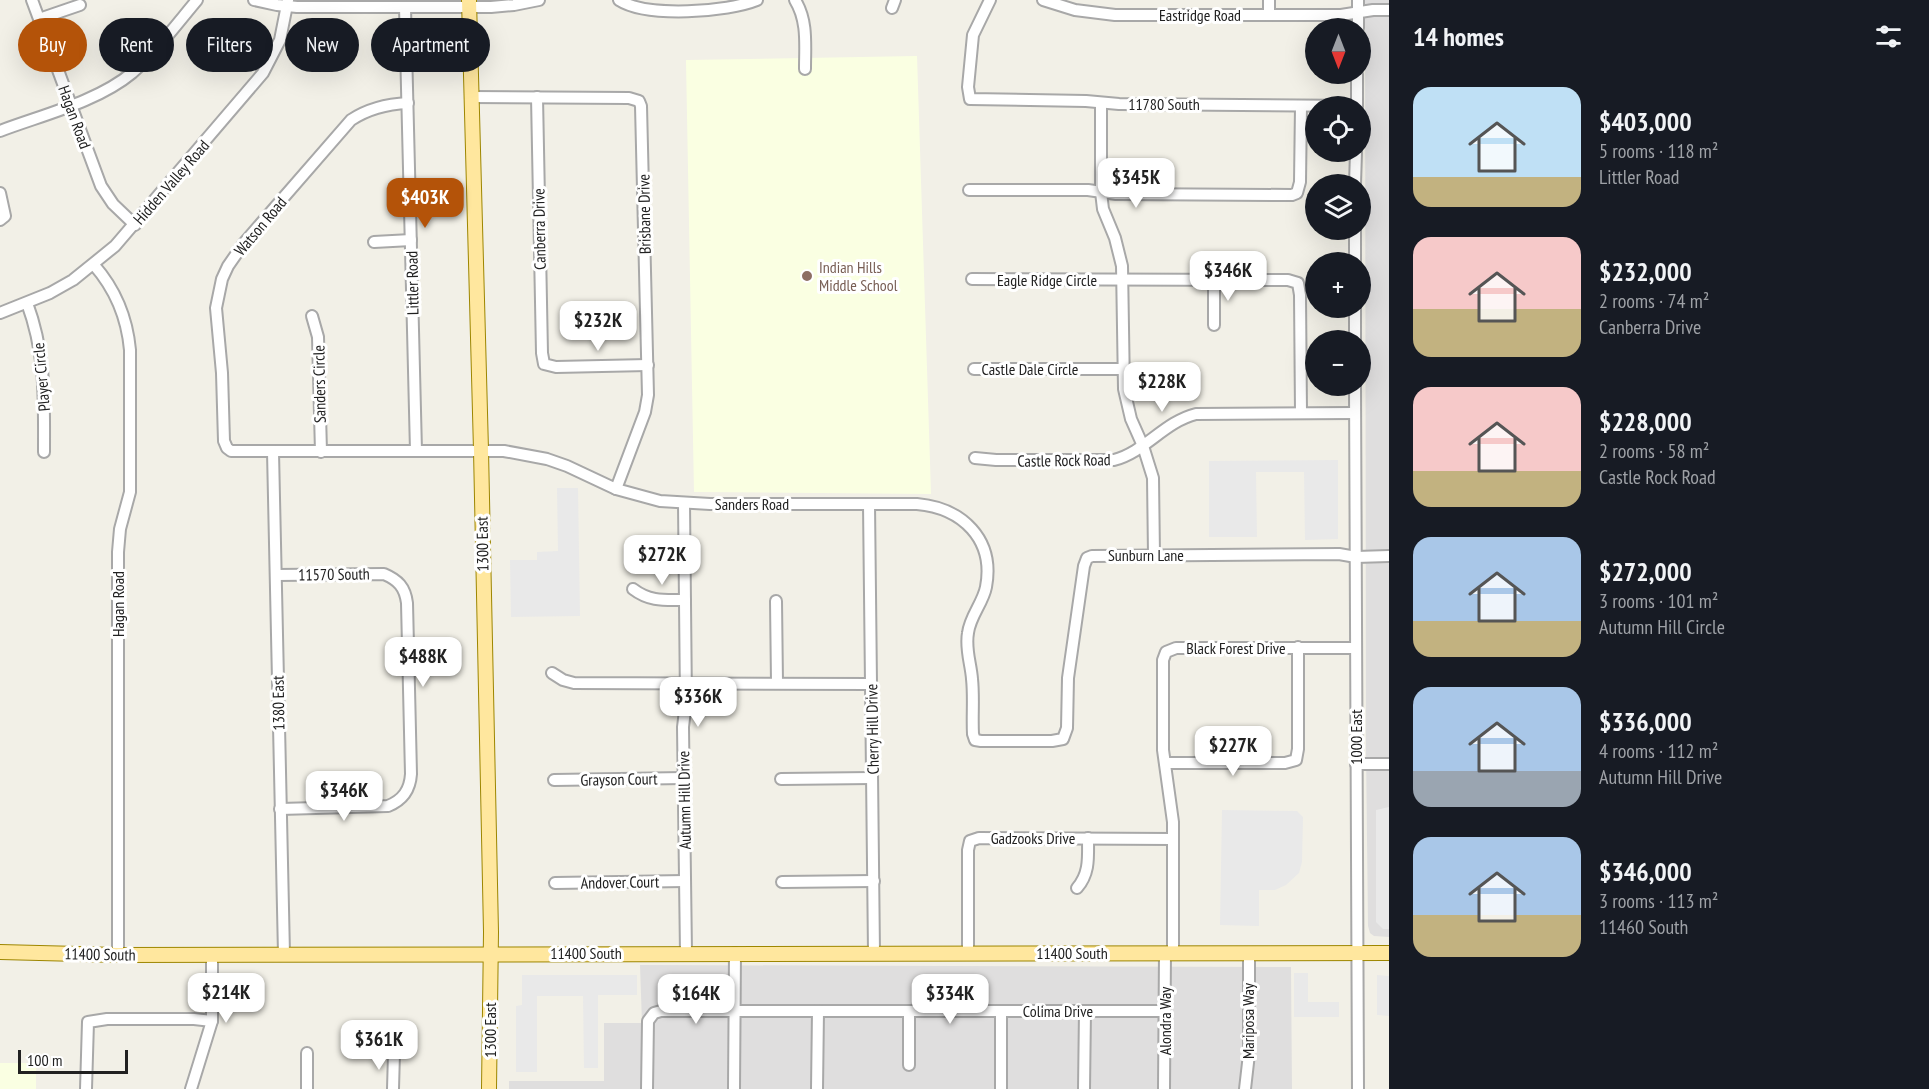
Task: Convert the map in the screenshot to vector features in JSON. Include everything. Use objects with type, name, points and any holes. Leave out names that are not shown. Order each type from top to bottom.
[{"type":"main road","name":"1300 East","points":[[469,3],[481,450],[490,953],[489,1089]]},
{"type":"main road","name":"11400 South","points":[[0,952],[118,955],[1389,953]]},
{"type":"street","name":"Hagan Road","points":[[32,0],[39,18]]},
{"type":"street","points":[[0,130],[99,93],[130,74],[156,48],[197,0]]},
{"type":"street","points":[[254,0],[405,7],[469,3],[503,7],[539,0]]},
{"type":"street","points":[[620,0],[641,9],[705,10],[727,9],[757,0]]},
{"type":"street","points":[[795,0],[802,13],[805,29],[805,69]]},
{"type":"street","name":"11780 South","points":[[990,0],[973,35],[968,87],[970,99],[1305,106]]},
{"type":"street","name":"Eastridge Road","points":[[1043,0],[1075,10],[1115,15],[1341,15],[1389,10]]},
{"type":"street","points":[[1269,0],[1269,15]]},
{"type":"street","points":[[1358,0],[1358,18]]},
{"type":"street","name":"Hidden Valley Road","points":[[0,313],[27,303],[73,280],[94,265],[135,225],[263,73],[280,40],[288,3]]},
{"type":"street","points":[[42,18],[80,5]]},
{"type":"street","name":"Littler Road","points":[[405,7],[416,451]]},
{"type":"street","name":"Hagan Road","points":[[58,72],[101,186],[113,204],[135,225]]},
{"type":"street","name":"Brisbane Drive","points":[[471,97],[628,98],[639,102],[641,106],[648,395],[645,412],[616,489]]},
{"type":"street","name":"Canberra Drive","points":[[537,97],[544,364],[556,367],[648,365]]},
{"type":"street","name":"Watson Road","points":[[227,448],[224,441],[216,308],[218,293],[228,266],[244,243],[351,120],[359,114],[382,106],[408,103]]},
{"type":"street","points":[[1101,103],[1101,192],[1103,209],[1120,252],[1123,369],[1127,405],[1153,478],[1154,555]]},
{"type":"street","points":[[969,190],[1088,190],[1116,194],[1287,196],[1297,193],[1300,182],[1301,106]]},
{"type":"street","points":[[0,193],[5,216],[0,220]]},
{"type":"street","points":[[374,242],[411,240]]},
{"type":"street","name":"Hagan Road","points":[[94,265],[114,292],[122,310],[128,330],[130,350],[130,492],[120,530],[118,552],[118,955]]},
{"type":"street","name":"Eagle Ridge Circle","points":[[972,279],[1288,280],[1299,283],[1301,413]]},
{"type":"street","points":[[1214,281],[1214,324]]},
{"type":"street","name":"Player Circle","points":[[27,303],[38,336],[44,372],[44,452]]},
{"type":"street","name":"Sanders Circle","points":[[312,316],[318,337],[321,452]]},
{"type":"street","name":"Castle Dale Circle","points":[[974,369],[1123,369]]},
{"type":"street","name":"1000 East","points":[[1355,396],[1358,1089]]},
{"type":"street","name":"Castle Rock Road","points":[[975,458],[1114,460],[1131,454],[1171,423],[1196,414],[1355,413]]},
{"type":"street","name":"Sanders Road","points":[[227,448],[236,452],[504,451],[547,459],[616,489],[638,496],[684,503],[917,504],[943,508],[957,515],[977,535],[987,562],[986,589],[970,623],[967,641],[972,676],[975,740],[1052,741],[1063,738]]},
{"type":"street","name":"1380 East","points":[[273,452],[284,954]]},
{"type":"street","name":"Autumn Hill Drive","points":[[684,503],[686,684],[683,727],[686,953]]},
{"type":"street","name":"Cherry Hill Drive","points":[[869,504],[874,953]]},
{"type":"street","name":"Sunburn Lane","points":[[1063,738],[1067,728],[1068,678],[1084,562],[1092,556],[1339,554],[1356,557],[1389,556]]},
{"type":"street","name":"11570 South","points":[[276,575],[373,573],[393,578],[403,588],[407,603],[411,774],[408,790],[398,801],[382,806],[280,809]]},
{"type":"street","points":[[633,589],[643,597],[655,600],[685,600]]},
{"type":"street","points":[[776,601],[777,683]]},
{"type":"street","name":"Black Forest Drive","points":[[1169,953],[1173,839],[1172,807],[1165,763],[1163,660],[1166,652],[1176,648],[1356,648]]},
{"type":"street","points":[[1165,763],[1285,763],[1296,760],[1299,749],[1298,648]]},
{"type":"street","points":[[552,673],[563,680],[574,683],[871,684]]},
{"type":"street","points":[[1356,764],[1389,764]]},
{"type":"street","name":"Grayson Court","points":[[554,780],[684,778]]},
{"type":"street","points":[[781,778],[872,778]]},
{"type":"street","name":"Gadzooks Drive","points":[[968,953],[968,850],[970,841],[980,838],[1173,839]]},
{"type":"street","points":[[1077,888],[1088,869],[1088,838]]},
{"type":"street","points":[[782,882],[874,880]]},
{"type":"street","name":"Andover Court","points":[[555,883],[685,881]]},
{"type":"street","points":[[734,1089],[735,953]]},
{"type":"street","name":"Alondra Way","points":[[1164,1089],[1165,1011],[1169,953]]},
{"type":"street","name":"Mariposa Way","points":[[1245,1089],[1249,1054],[1249,953]]},
{"type":"street","points":[[191,1089],[212,1021],[212,954]]},
{"type":"street","name":"Colima Drive","points":[[647,1089],[647,1024],[654,1013],[661,1011],[1165,1011]]},
{"type":"street","points":[[817,1089],[818,1011]]},
{"type":"street","points":[[909,1011],[909,1065]]},
{"type":"street","points":[[1001,1011],[1001,1089]]},
{"type":"street","points":[[1084,1089],[1085,1011]]},
{"type":"street","points":[[86,1089],[88,1022],[107,1019],[212,1021]]},
{"type":"street","points":[[307,1053],[307,1089]]},
{"type":"street","points":[[393,1053],[393,1089]]},
{"type":"shaded area","points":[[1365,0],[1389,0],[1389,937],[1374,936],[1370,933],[1368,926],[1366,396],[1371,396],[1371,330],[1365,330],[1365,318],[1371,318],[1371,252],[1365,252],[1365,240],[1371,240],[1371,174],[1365,174],[1365,162],[1371,162],[1371,96],[1365,96],[1365,84],[1371,84],[1371,18],[1365,18]]},
{"type":"shaded area","name":"Indian Hills Middle School","points":[[917,56],[931,494],[694,492],[686,60]]},
{"type":"shaded area","points":[[1338,460],[1338,539],[1305,540],[1304,472],[1256,472],[1257,537],[1209,537],[1209,461]]},
{"type":"shaded area","points":[[557,488],[578,488],[580,616],[511,617],[510,560],[537,560],[537,552],[558,551]]},
{"type":"shaded area","points":[[1389,807],[1389,929],[1383,929],[1376,922],[1376,810]]},
{"type":"shaded area","points":[[1222,810],[1297,811],[1303,817],[1302,862],[1299,873],[1286,885],[1275,890],[1259,890],[1259,926],[1220,925]]},
{"type":"shaded area","points":[[640,965],[1291,967],[1292,1089],[509,1089],[509,1081],[604,1081],[604,1023],[642,1023]]},
{"type":"shaded area","points":[[1294,973],[1308,973],[1308,1002],[1339,1002],[1339,1017],[1294,1017]]},
{"type":"shaded area","points":[[522,975],[637,975],[637,995],[598,995],[598,1068],[584,1068],[583,996],[537,996],[537,1072],[516,1072],[516,1006],[522,1005]]},
{"type":"shaded area","points":[[1377,975],[1389,976],[1389,1016],[1377,1015]]},
{"type":"shaded area","points":[[0,1063],[36,1063],[36,1089],[0,1089]]},
{"type":"place","name":"Indian Hills Middle School","points":[[807,276]]}]
